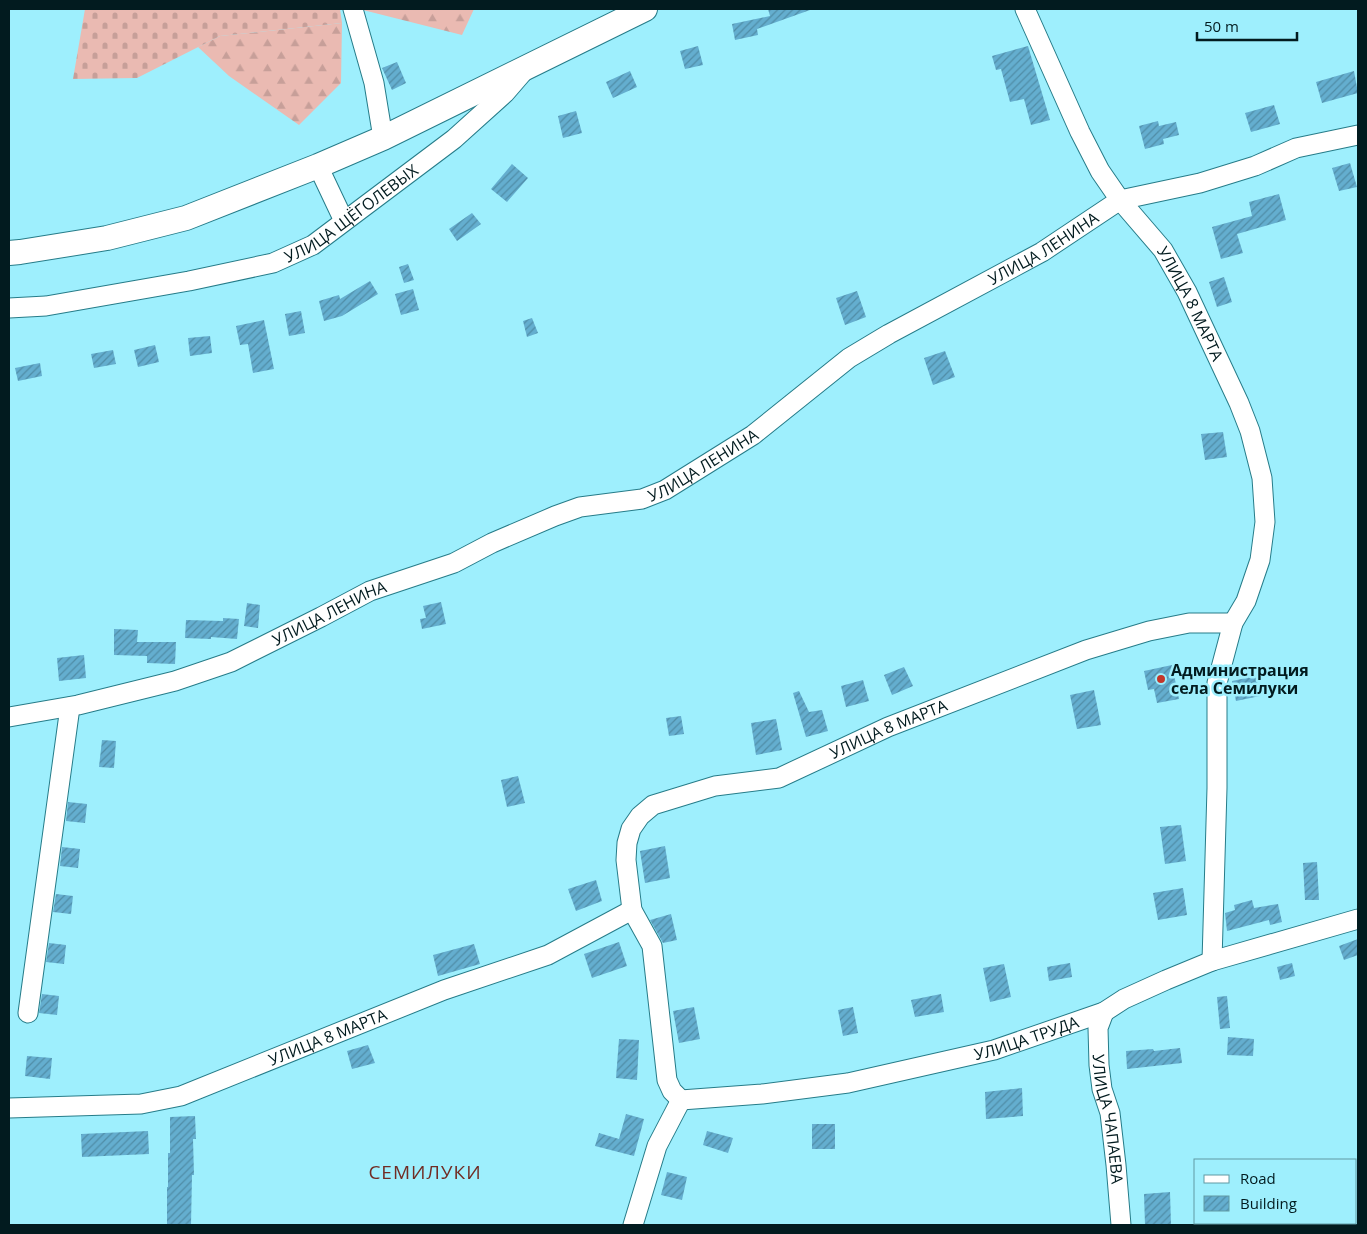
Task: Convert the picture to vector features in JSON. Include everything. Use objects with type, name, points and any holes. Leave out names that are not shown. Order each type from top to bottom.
[{"type":"main road","name":"УЛИЦА ЩЁГОЛЕВЫХ","points":[[528,66],[645,9]]},
{"type":"main road","points":[[9,253],[107,238],[186,218],[383,138],[528,66]]},
{"type":"street","points":[[353,9],[374,83],[383,138]]},
{"type":"street","name":"УЛИЦА 8 МАРТА","points":[[1025,9],[1087,147],[1100,171],[1120,200],[1163,250],[1183,284],[1239,403],[1250,431],[1262,478],[1265,522],[1260,560],[1246,601],[1233,623],[1217,683],[1217,788],[1212,961]]},
{"type":"street","name":"УЛИЦА ЩЁГОЛЕВЫХ","points":[[9,308],[55,305],[189,281],[273,263],[313,245],[454,139],[505,94],[528,66]]},
{"type":"street","name":"УЛИЦА ЛЕНИНА","points":[[9,718],[70,706],[175,681],[231,662],[370,591],[454,563],[492,542],[555,516],[580,507],[642,499],[666,490],[753,435],[849,358],[1042,252],[1120,200],[1200,183],[1255,166],[1296,148],[1358,135]]},
{"type":"street","points":[[318,166],[344,221]]},
{"type":"street","name":"УЛИЦА 8 МАРТА","points":[[681,1100],[672,1091],[667,1080],[652,946],[632,910],[626,860],[627,843],[631,830],[640,816],[653,805],[715,786],[779,778],[888,727],[1086,650],[1148,631],[1190,623],[1233,623]]},
{"type":"street","points":[[28,1013],[70,706]]},
{"type":"street","name":"УЛИЦА 8 МАРТА","points":[[9,1108],[141,1104],[181,1096],[444,990],[548,955],[632,910]]},
{"type":"street","name":"УЛИЦА ТРУДА","points":[[681,1100],[762,1094],[848,1084],[1013,1044],[1104,1012],[1124,999],[1212,961],[1358,919]]},
{"type":"street","name":"УЛИЦА ЧАПАЕВА","points":[[1104,1012],[1098,1028],[1099,1065],[1102,1089],[1110,1113],[1121,1225]]},
{"type":"street","points":[[633,1225],[657,1146],[681,1100]]},
{"type":"green space","points":[[85,9],[340,9],[342,23],[220,36],[137,78],[73,79]]},
{"type":"green space","points":[[359,9],[474,9],[462,35]]},
{"type":"green space","points":[[342,23],[341,83],[299,125],[229,76],[198,47],[220,36]]},
{"type":"building","points":[[768,9],[810,10],[757,29],[758,35],[735,40],[732,24],[770,16]]},
{"type":"building","points":[[698,46],[703,65],[685,69],[680,51]]},
{"type":"building","points":[[1028,46],[1050,120],[1031,125],[1024,99],[1010,102],[1001,69],[996,70],[992,56]]},
{"type":"building","points":[[397,62],[406,83],[392,90],[382,68]]},
{"type":"building","points":[[630,71],[637,87],[613,98],[606,82]]},
{"type":"building","points":[[1354,71],[1358,93],[1322,103],[1316,82]]},
{"type":"building","points":[[1274,105],[1280,124],[1251,132],[1245,113]]},
{"type":"building","points":[[576,111],[582,133],[563,138],[558,116]]},
{"type":"building","points":[[1158,121],[1159,126],[1176,122],[1179,135],[1163,139],[1164,144],[1145,149],[1139,126]]},
{"type":"building","points":[[1350,163],[1357,187],[1339,191],[1332,168]]},
{"type":"building","points":[[512,164],[528,178],[507,202],[491,189]]},
{"type":"building","points":[[1279,194],[1286,220],[1237,234],[1243,253],[1221,259],[1212,227],[1252,216],[1249,202]]},
{"type":"building","points":[[472,213],[481,224],[457,241],[449,229]]},
{"type":"building","points":[[408,264],[414,280],[404,283],[399,267]]},
{"type":"building","points":[[1224,277],[1232,302],[1217,307],[1209,282]]},
{"type":"building","points":[[370,281],[378,294],[342,316],[324,321],[319,301],[339,295],[340,299]]},
{"type":"building","points":[[413,289],[419,310],[401,315],[395,294]]},
{"type":"building","points":[[857,291],[866,317],[845,325],[836,298]]},
{"type":"building","points":[[301,311],[305,333],[289,336],[285,314]]},
{"type":"building","points":[[532,318],[538,333],[527,337],[523,321]]},
{"type":"building","points":[[264,320],[274,369],[253,373],[248,344],[240,345],[236,326]]},
{"type":"building","points":[[210,336],[212,353],[190,356],[188,338]]},
{"type":"building","points":[[155,345],[159,362],[138,367],[134,350]]},
{"type":"building","points":[[113,350],[116,364],[94,368],[91,354]]},
{"type":"building","points":[[945,351],[955,377],[933,385],[924,358]]},
{"type":"building","points":[[40,363],[42,376],[18,381],[15,368]]},
{"type":"building","points":[[1223,432],[1227,457],[1205,460],[1201,434]]},
{"type":"building","points":[[441,602],[446,624],[422,629],[420,619],[426,618],[423,606]]},
{"type":"building","points":[[247,603],[260,605],[258,628],[244,626]]},
{"type":"building","points":[[223,618],[239,619],[237,639],[185,638],[186,620],[223,621]]},
{"type":"building","points":[[114,629],[138,630],[137,642],[176,642],[175,664],[147,663],[147,656],[114,655]]},
{"type":"building","points":[[84,655],[86,678],[59,681],[57,658]]},
{"type":"building","points":[[1172,665],[1179,699],[1157,703],[1154,689],[1148,690],[1144,671]]},
{"type":"building","points":[[904,667],[913,686],[892,695],[884,675]]},
{"type":"building","points":[[1256,676],[1260,696],[1236,701],[1232,681]]},
{"type":"building","points":[[863,680],[869,701],[846,707],[841,686]]},
{"type":"building","points":[[1094,690],[1101,725],[1077,729],[1070,695]]},
{"type":"building","points":[[799,691],[809,712],[822,710],[828,731],[806,737],[793,693]]},
{"type":"building","points":[[681,716],[684,734],[669,736],[666,718]]},
{"type":"building","points":[[776,719],[782,750],[756,755],[751,723]]},
{"type":"building","points":[[102,740],[116,741],[114,768],[99,767]]},
{"type":"building","points":[[518,776],[525,803],[507,807],[501,780]]},
{"type":"building","points":[[68,802],[87,804],[85,823],[66,821]]},
{"type":"building","points":[[1181,825],[1186,861],[1165,864],[1160,827]]},
{"type":"building","points":[[665,846],[670,878],[645,883],[640,851]]},
{"type":"building","points":[[62,847],[80,849],[78,868],[60,866]]},
{"type":"building","points":[[1317,862],[1319,900],[1305,900],[1303,863]]},
{"type":"building","points":[[596,880],[602,901],[576,911],[568,889]]},
{"type":"building","points":[[1183,888],[1187,915],[1158,920],[1153,893]]},
{"type":"building","points":[[56,894],[73,896],[71,914],[53,912]]},
{"type":"building","points":[[1252,900],[1254,908],[1278,904],[1282,922],[1270,925],[1269,920],[1227,931],[1225,913],[1235,910],[1234,905]]},
{"type":"building","points":[[671,914],[677,940],[663,943],[650,920]]},
{"type":"building","points":[[1358,939],[1358,955],[1344,960],[1339,946]]},
{"type":"building","points":[[619,942],[627,966],[592,978],[584,954]]},
{"type":"building","points":[[49,943],[66,945],[64,964],[46,962]]},
{"type":"building","points":[[474,944],[480,964],[438,976],[433,955]]},
{"type":"building","points":[[1070,963],[1072,977],[1049,981],[1047,967]]},
{"type":"building","points":[[1292,963],[1295,976],[1280,980],[1277,967]]},
{"type":"building","points":[[1004,964],[1011,997],[990,1002],[983,968]]},
{"type":"building","points":[[42,994],[59,996],[57,1015],[39,1013]]},
{"type":"building","points":[[941,994],[944,1012],[915,1017],[911,1000]]},
{"type":"building","points":[[1227,996],[1230,1028],[1220,1029],[1217,997]]},
{"type":"building","points":[[694,1007],[700,1039],[679,1043],[673,1011]]},
{"type":"building","points":[[853,1007],[858,1033],[843,1036],[838,1010]]},
{"type":"building","points":[[1228,1037],[1254,1039],[1253,1056],[1227,1055]]},
{"type":"building","points":[[619,1039],[639,1040],[637,1080],[616,1078]]},
{"type":"building","points":[[368,1045],[375,1063],[352,1069],[347,1051]]},
{"type":"building","points":[[1180,1048],[1182,1063],[1127,1069],[1126,1051],[1153,1049],[1154,1051]]},
{"type":"building","points":[[27,1056],[52,1058],[50,1079],[25,1076]]},
{"type":"building","points":[[1022,1088],[1023,1116],[986,1119],[985,1092]]},
{"type":"building","points":[[626,1114],[644,1119],[634,1156],[595,1146],[599,1133],[619,1139]]},
{"type":"building","points":[[195,1116],[196,1139],[193,1139],[194,1175],[192,1175],[191,1225],[167,1225],[170,1117]]},
{"type":"building","points":[[812,1124],[835,1124],[835,1149],[812,1149]]},
{"type":"building","points":[[148,1131],[149,1154],[82,1157],[81,1134]]},
{"type":"building","points":[[707,1131],[733,1138],[728,1153],[703,1145]]},
{"type":"building","points":[[667,1172],[687,1177],[682,1200],[661,1195]]},
{"type":"building","points":[[1170,1192],[1171,1225],[1145,1225],[1144,1194]]},
{"type":"place","name":"Администрация села Семилуки","points":[[1161,679]]},
{"type":"district","name":"СЕМИЛУКИ","points":[[425,1172]]}]
